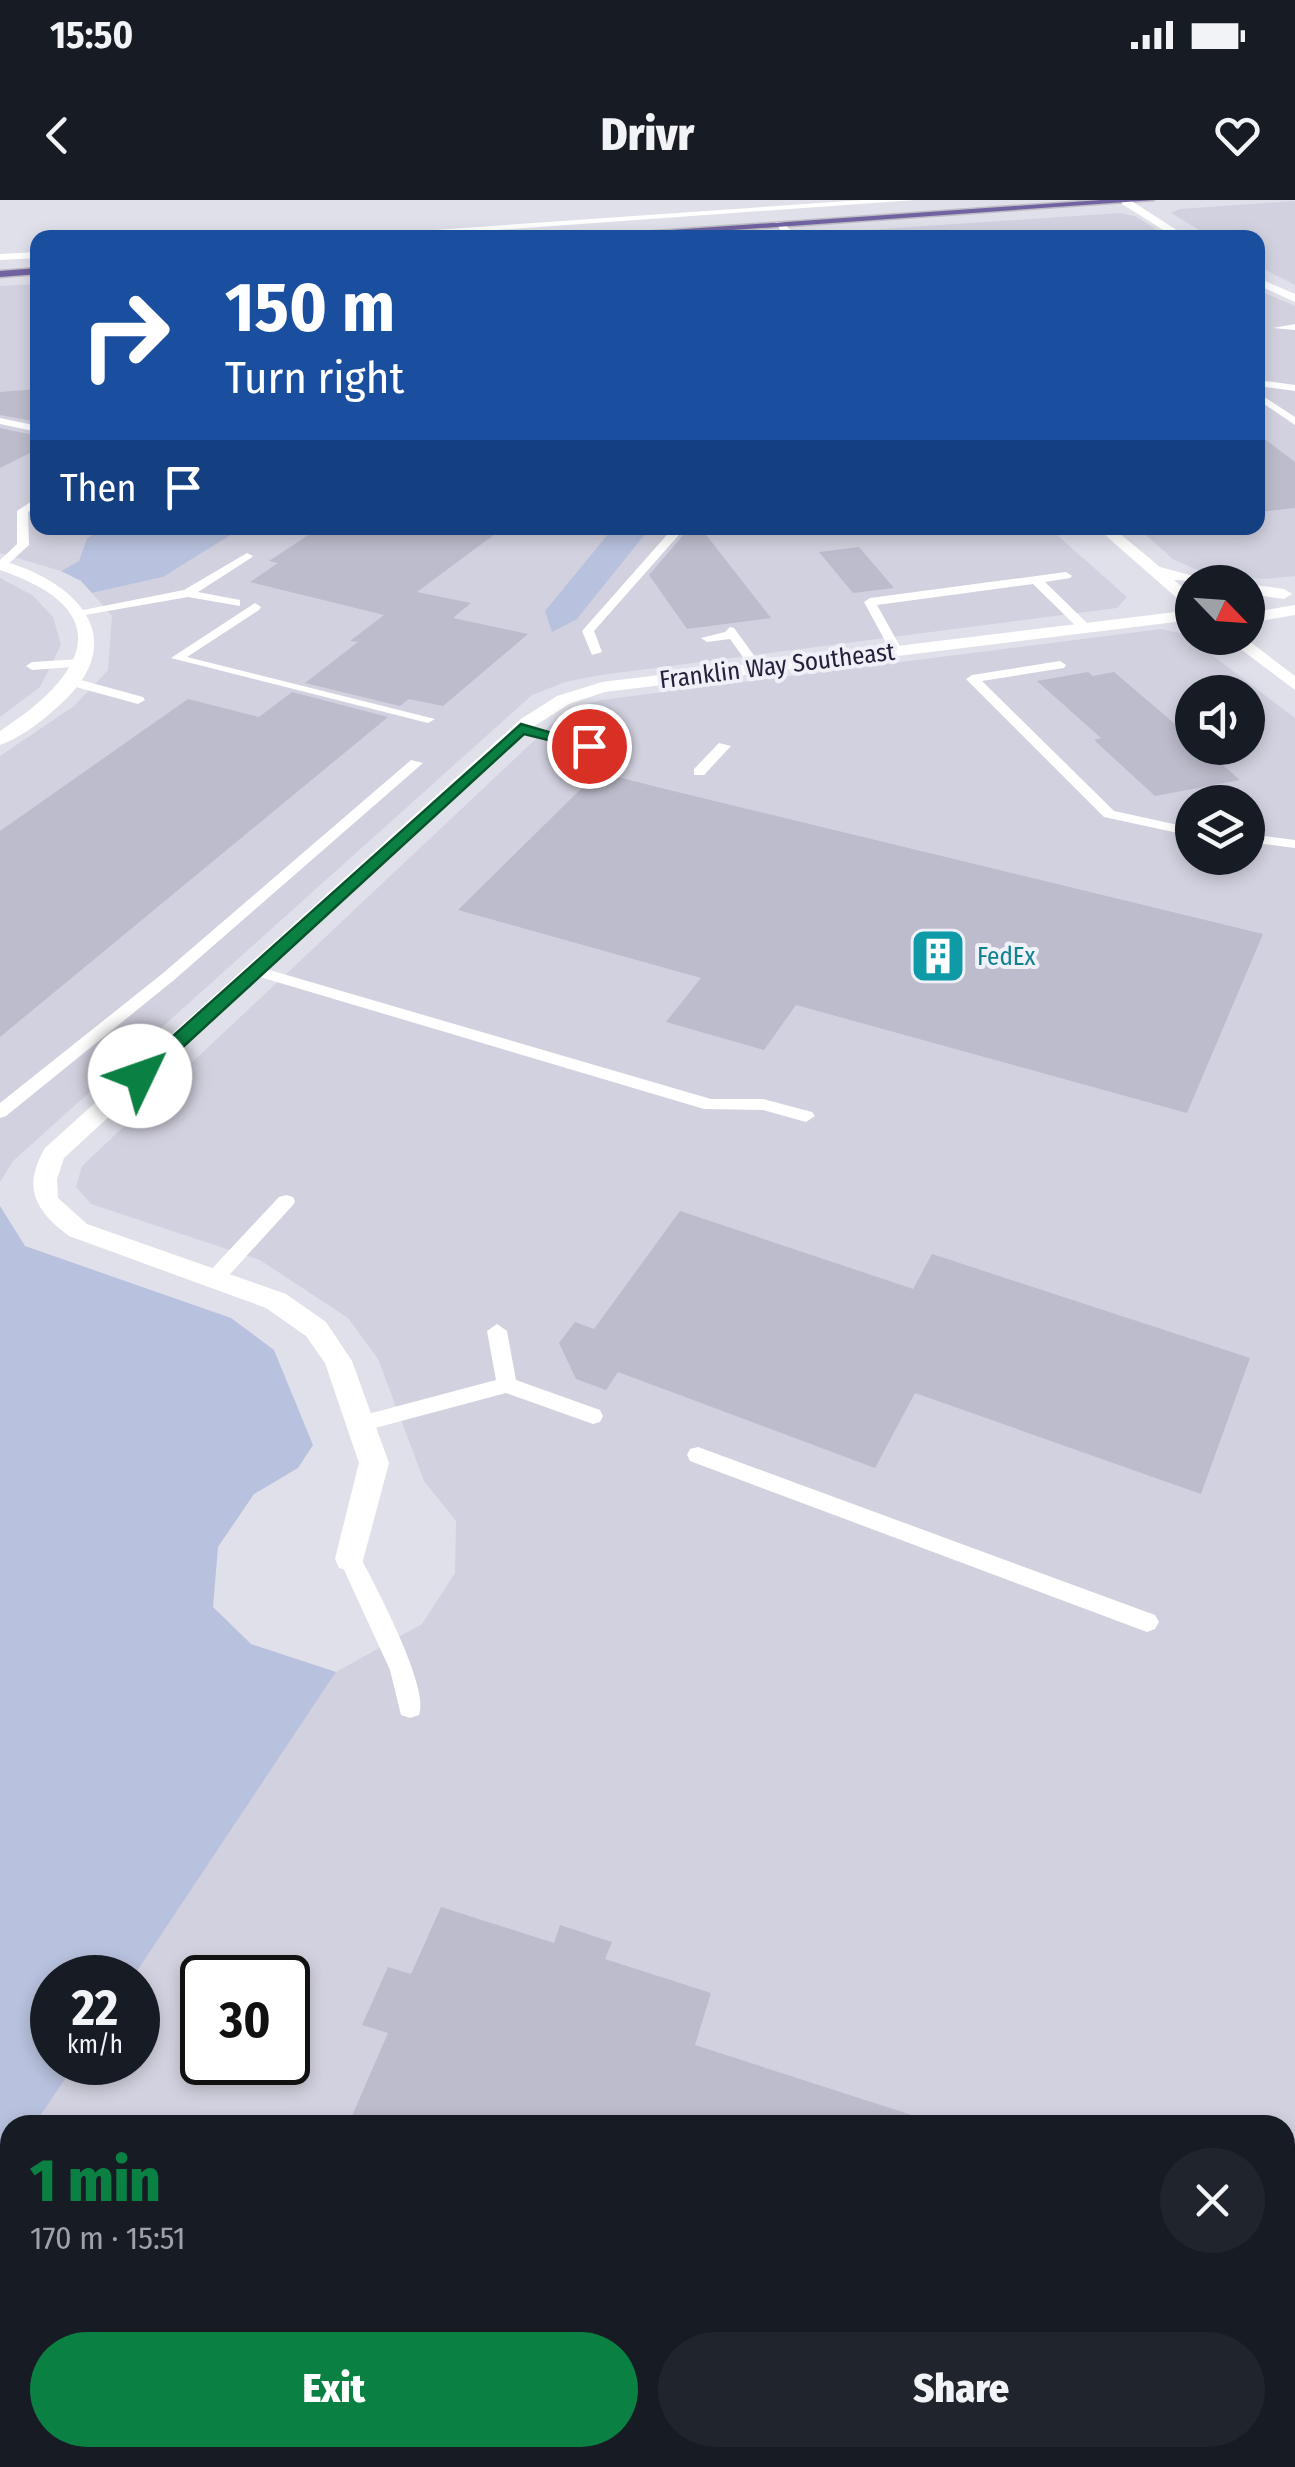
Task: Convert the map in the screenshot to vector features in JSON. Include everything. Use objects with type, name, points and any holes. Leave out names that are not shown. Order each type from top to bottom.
[{"type":"main road","points":[[700,230],[1149,200]]},
{"type":"main road","points":[[0,274],[30,272]]},
{"type":"street","points":[[449,230],[910,200]]},
{"type":"street","points":[[1141,200],[1183,230]]},
{"type":"street","points":[[1126,202],[1171,230]]},
{"type":"street","points":[[779,224],[785,230]]},
{"type":"street","points":[[0,257],[30,255]]},
{"type":"street","points":[[1265,284],[1295,298]]},
{"type":"street","points":[[1112,535],[1175,588]]},
{"type":"street","points":[[0,565],[46,580],[85,623],[81,664],[70,681],[42,711],[0,740]]},
{"type":"street","points":[[1154,570],[1175,575]]},
{"type":"street","points":[[1265,591],[1290,593]]},
{"type":"street","points":[[1265,597],[1290,593]]},
{"type":"street","points":[[1265,615],[1295,610]]},
{"type":"street","name":"Franklin Way Southeast","points":[[350,1559],[374,1462],[338,1361],[316,1329],[276,1301],[78,1230],[56,1214],[44,1197],[42,1175],[54,1154],[521,729],[563,700],[602,687],[1175,617]]},
{"type":"street","points":[[1256,655],[1295,686]]},
{"type":"lane","points":[[1277,328],[1295,327]]},
{"type":"lane","points":[[1265,384],[1295,388]]},
{"type":"lane","points":[[1265,401],[1295,422]]},
{"type":"lane","points":[[0,422],[30,428]]},
{"type":"lane","points":[[0,565],[24,545],[22,510],[30,505]]},
{"type":"lane","points":[[596,652],[588,631],[673,535]]},
{"type":"lane","points":[[188,593],[247,556]]},
{"type":"lane","points":[[896,650],[870,602],[1066,576]]},
{"type":"lane","points":[[1036,580],[1083,626]]},
{"type":"lane","points":[[79,612],[188,593],[236,603]]},
{"type":"lane","points":[[255,608],[177,658],[428,719]]},
{"type":"lane","points":[[707,638],[732,633],[757,668]]},
{"type":"lane","points":[[32,666],[81,664]]},
{"type":"lane","points":[[1060,664],[972,679],[1109,814],[1175,828]]},
{"type":"lane","points":[[257,678],[274,667]]},
{"type":"lane","points":[[70,681],[138,700]]},
{"type":"lane","points":[[521,729],[612,751]]},
{"type":"lane","points":[[700,772],[724,746]]},
{"type":"lane","points":[[0,1112],[168,977],[416,763]]},
{"type":"lane","points":[[1265,840],[1295,844]]},
{"type":"lane","points":[[256,971],[710,1105],[763,1104],[806,1116]]},
{"type":"lane","points":[[214,1279],[286,1200]]},
{"type":"lane","points":[[497,1331],[507,1386]]},
{"type":"lane","points":[[360,1424],[507,1386],[593,1416]]},
{"type":"lane","points":[[698,1455],[1147,1622]]},
{"type":"lane","points":[[350,1559],[402,1670],[410,1708]]},
{"type":"shaded area","points":[[1295,201],[1295,285],[1265,270],[1265,230],[1199,230],[1171,213],[1180,209]]},
{"type":"shaded area","points":[[1120,213],[1135,216],[1157,230],[867,230]]},
{"type":"shaded area","points":[[30,284],[30,535],[92,535],[87,538],[79,561],[61,571],[0,553],[0,286]]},
{"type":"shaded area","points":[[1265,293],[1295,306],[1295,576],[1265,579],[1265,565],[1186,565],[1174,560],[1146,535],[1265,535]]},
{"type":"shaded area","points":[[231,535],[607,535],[545,611],[577,619],[644,535],[1057,535],[1127,597],[1117,608],[601,675],[565,682],[532,695],[13,1161],[0,1182],[0,756],[74,706],[108,670],[112,616],[92,593],[163,577]]},
{"type":"shaded area","points":[[231,535],[163,577],[92,593],[81,581],[61,571],[79,561],[87,538]]},
{"type":"shaded area","points":[[607,535],[644,535],[577,619],[552,632],[545,611]]},
{"type":"shaded area","points":[[0,578],[32,595],[53,617],[61,645],[40,687],[0,717]]},
{"type":"shaded area","points":[[1161,629],[1175,632],[1175,655],[1212,655],[1238,675],[1175,675],[1175,765],[1265,765],[1265,695],[1295,718],[1295,2115],[41,2115],[61,2085],[160,2085],[160,1955],[148,1955],[336,1672],[422,1624],[455,1573],[456,1521],[424,1481],[378,1359],[348,1318],[260,1260],[91,1204],[76,1187],[82,1166],[556,720],[573,709],[601,700]]},
{"type":"shaded area","points":[[0,1206],[25,1246],[231,1318],[274,1350],[313,1445],[298,1468],[254,1494],[218,1547],[213,1607],[251,1644],[336,1672],[148,1955],[30,1955],[30,2085],[61,2085],[41,2115],[0,2115]]},
{"type":"building","points":[[30,390],[30,421],[0,415],[0,392]]},
{"type":"building","points":[[0,428],[30,434],[30,453],[0,468]]},
{"type":"building","points":[[1265,439],[1295,462],[1295,508],[1265,511]]},
{"type":"building","points":[[308,535],[494,535],[417,592],[471,603],[453,618],[528,634],[443,706],[409,699],[400,706],[305,683],[358,642],[350,641],[384,615],[250,582],[278,563],[269,561]]},
{"type":"building","points":[[683,535],[706,535],[771,618],[687,629],[649,575]]},
{"type":"building","points":[[859,547],[894,588],[853,593],[819,552]]},
{"type":"building","points":[[1088,672],[1093,676],[1114,672],[1175,724],[1175,765],[1223,765],[1240,780],[1175,785],[1175,792],[1155,796],[1094,740],[1101,738],[1037,681]]},
{"type":"building","points":[[292,692],[388,717],[0,1037],[0,831],[188,699],[259,717]]},
{"type":"building","name":"FedEx","points":[[598,772],[1263,934],[1187,1113],[796,1005],[764,1050],[666,1022],[701,978],[458,910]]},
{"type":"building","points":[[680,1211],[913,1289],[932,1254],[1250,1358],[1201,1494],[915,1393],[875,1468],[618,1372],[606,1390],[576,1379],[559,1343],[575,1322],[594,1329]]},
{"type":"building","points":[[441,1907],[554,1943],[560,1925],[612,1942],[605,1959],[711,1993],[695,2045],[912,2115],[352,2115],[388,2033],[362,2025],[388,1967],[411,1974]]},
{"type":"place","name":"FedEx","points":[[938,956]]},
{"type":"route","points":[[140,1076],[521,729],[589,746]]}]
